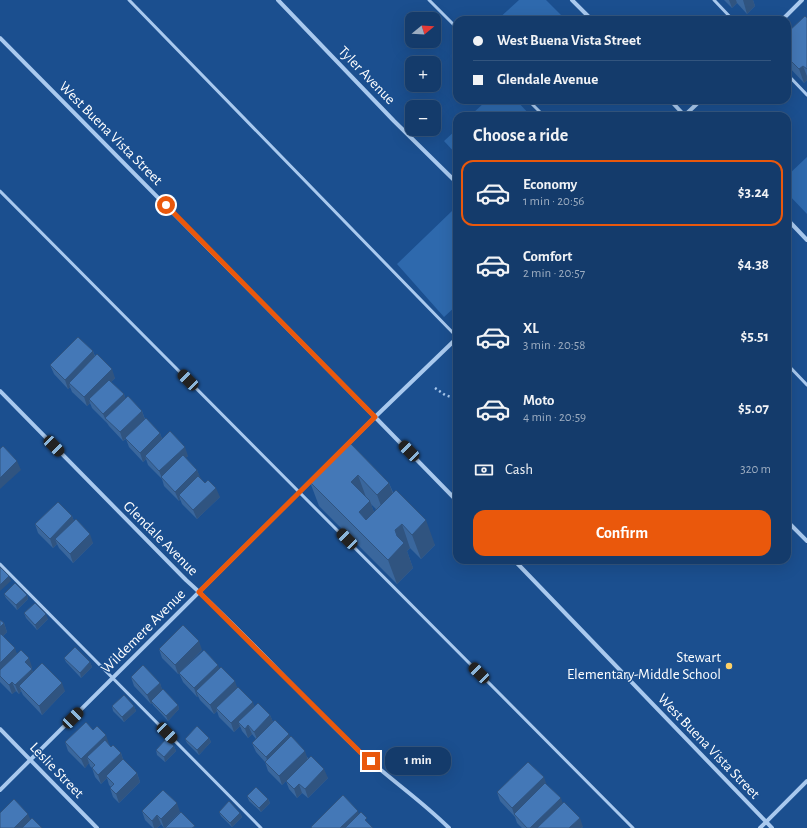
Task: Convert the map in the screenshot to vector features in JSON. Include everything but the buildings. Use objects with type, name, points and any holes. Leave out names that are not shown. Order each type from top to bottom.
[{"type":"street","name":"Tyler Avenue","points":[[278,0],[394,121],[453,179]]},
{"type":"street","points":[[572,0],[588,16]]},
{"type":"street","points":[[786,16],[802,0]]},
{"type":"street","name":"West Buena Vista Street","points":[[0,38],[453,497]]},
{"type":"street","points":[[674,104],[681,112]]},
{"type":"street","points":[[689,112],[697,104]]},
{"type":"street","points":[[791,223],[807,240]]},
{"type":"street","name":"Wildemere Avenue","points":[[0,790],[453,341]]},
{"type":"street","name":"Glendale Avenue","points":[[0,391],[186,580],[360,752],[436,814],[449,828]]},
{"type":"street","points":[[791,525],[807,541]]},
{"type":"street","name":"West Buena Vista Street","points":[[518,564],[772,828]]},
{"type":"street","name":"Leslie Street","points":[[0,729],[97,828]]},
{"type":"street","points":[[760,828],[807,781]]},
{"type":"lane","points":[[129,0],[453,333]]},
{"type":"lane","points":[[429,0],[453,24]]},
{"type":"lane","points":[[714,0],[729,16]]},
{"type":"lane","points":[[791,78],[807,95]]},
{"type":"lane","points":[[532,104],[540,112]]},
{"type":"lane","points":[[0,191],[633,828]]},
{"type":"lane","points":[[791,368],[807,385]]},
{"type":"lane","points":[[0,564],[261,828]]},
{"type":"path","points":[[435,388],[445,395],[453,398]]},
{"type":"shaded area","points":[[519,0],[546,0],[562,16],[501,16]]},
{"type":"shaded area","points":[[483,104],[520,104],[527,112],[474,112]]},
{"type":"shaded area","points":[[453,133],[453,151],[444,141]]},
{"type":"shaded area","points":[[807,157],[807,214],[791,197],[791,172]]},
{"type":"shaded area","points":[[452,211],[453,212],[453,309],[444,317],[397,264]]},
{"type":"place","name":"Stewart Elementary-Middle School","points":[[729,666]]},
{"type":"route","points":[[166,205],[375,417],[199,592],[360,752],[371,761]]}]
